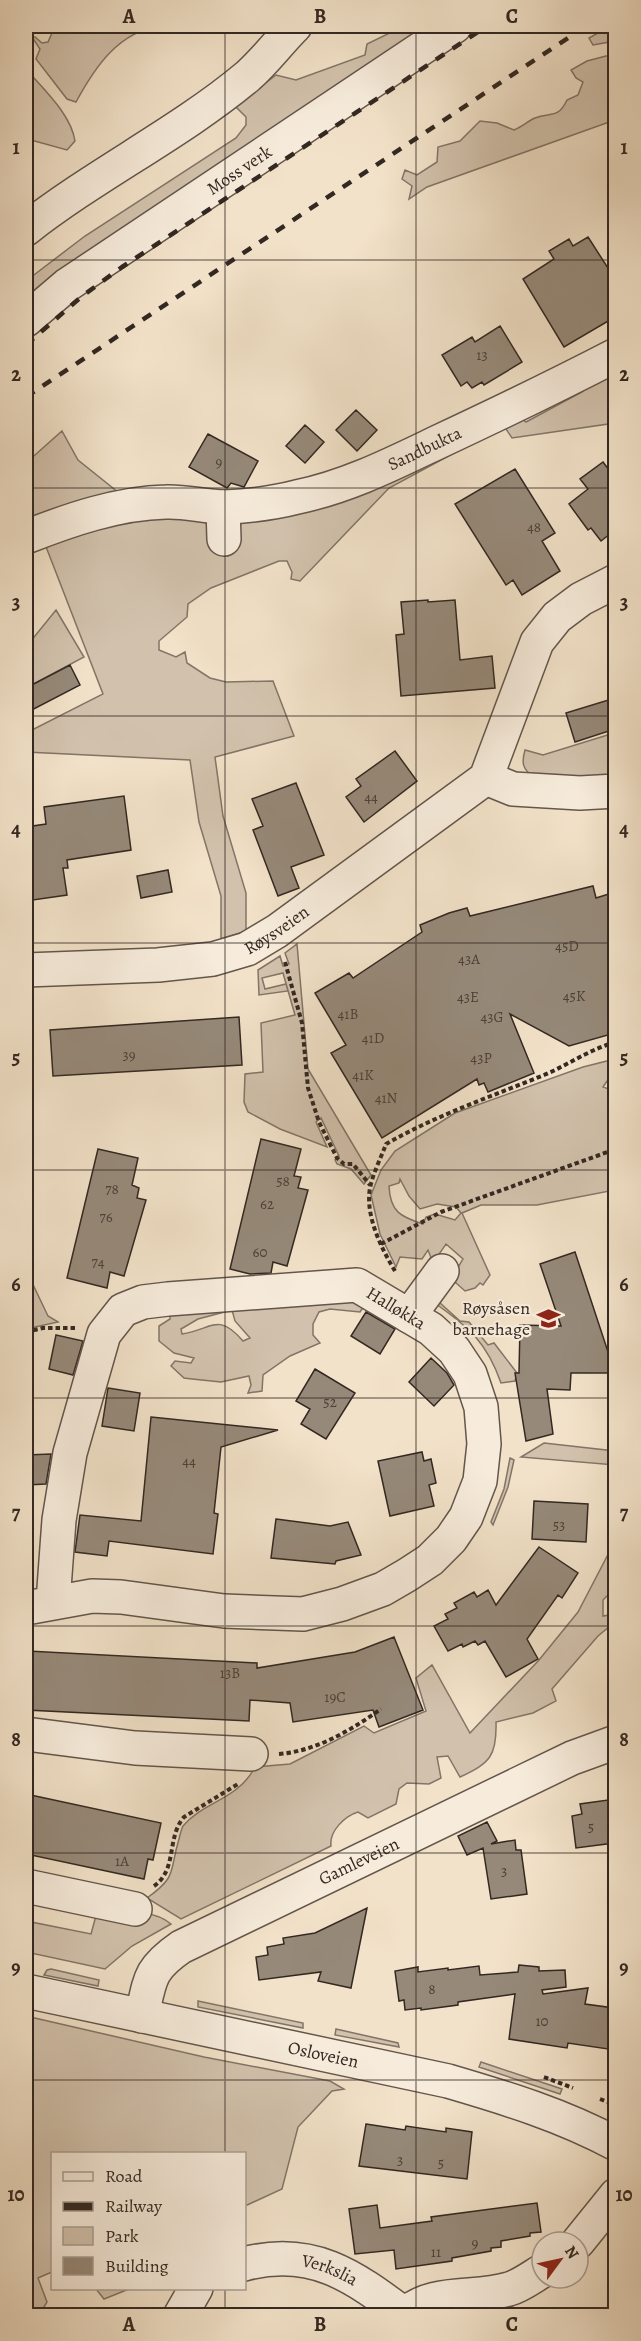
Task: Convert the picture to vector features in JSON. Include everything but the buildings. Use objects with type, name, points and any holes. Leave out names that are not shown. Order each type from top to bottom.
[{"type":"street","points":[[26,229],[64,200],[217,99],[250,74],[295,26]]},
{"type":"street","name":"Moss verk","points":[[26,320],[67,285],[455,26]]},
{"type":"street","name":"Sandbukta","points":[[26,537],[93,514],[125,507],[166,502],[223,507],[296,498],[362,478],[615,355]]},
{"type":"street","points":[[223,507],[224,539]]},
{"type":"street","points":[[615,581],[581,598],[557,617],[537,642],[486,778],[513,789],[580,793],[615,791]]},
{"type":"street","name":"Røysveien","points":[[26,970],[158,964],[213,958],[247,949],[277,931],[486,778]]},
{"type":"street","points":[[415,1308],[442,1271]]},
{"type":"street","name":"Halløkka","points":[[357,1285],[415,1308],[431,1329],[454,1350],[470,1374],[481,1407],[484,1444],[480,1481],[466,1517],[451,1539],[430,1560],[383,1589],[342,1604],[303,1614],[224,1611],[121,1597],[92,1596],[39,1605],[59,1520],[70,1453],[114,1322],[143,1302],[357,1285]]},
{"type":"street","points":[[26,1734],[135,1748],[251,1754]]},
{"type":"street","name":"Gamleveien","points":[[142,2016],[148,1986],[159,1962],[181,1947],[562,1763],[615,1742]]},
{"type":"street","points":[[26,1886],[135,1909]]},
{"type":"street","name":"Osloveien","points":[[26,1991],[448,2081],[508,2097],[559,2116],[615,2144]]},
{"type":"street","points":[[587,2230],[615,2195]]},
{"type":"street","name":"Verkslia","points":[[246,2264],[283,2259],[322,2263],[354,2277],[404,2315]]},
{"type":"street","points":[[404,2315],[418,2304],[432,2299],[510,2289],[530,2278]]},
{"type":"street","points":[[180,2316],[195,2290]]},
{"type":"path","points":[[287,966],[302,1023],[308,1088],[319,1122],[337,1158],[344,1164],[353,1164],[371,1186]]},
{"type":"path","points":[[415,1308],[381,1244],[371,1206],[371,1186],[386,1144],[457,1107],[546,1074],[615,1042]]},
{"type":"path","points":[[381,1244],[441,1212],[615,1149]]},
{"type":"path","points":[[26,1332],[60,1327],[91,1329],[114,1322]]},
{"type":"path","points":[[135,1909],[141,1896],[163,1880],[169,1871],[173,1834],[177,1825],[184,1817],[236,1786],[250,1769],[251,1754],[297,1752],[336,1737],[381,1709]]},
{"type":"green space","points":[[55,26],[161,26],[146,29],[121,43],[100,64],[76,102],[67,99],[36,59],[40,49],[32,37],[42,43],[48,42]]},
{"type":"green space","points":[[399,26],[438,26],[26,302],[26,281],[85,236],[236,138],[246,125],[246,117],[235,106],[276,75],[296,80],[365,55],[367,44],[398,29]]},
{"type":"green space","points":[[610,26],[615,26],[615,41],[593,45],[589,38]]},
{"type":"green space","points":[[615,56],[615,120],[427,187],[409,199],[412,186],[402,179],[405,170],[417,175],[437,162],[438,147],[460,141],[480,121],[497,123],[514,130],[535,118],[554,114],[564,106],[567,100],[578,95],[583,82],[576,78],[571,70],[587,61]]},
{"type":"green space","points":[[26,69],[55,102],[68,121],[75,141],[67,150],[31,140],[26,142]]},
{"type":"green space","points":[[615,373],[615,423],[512,438],[504,426],[389,488],[300,581],[291,579],[292,572],[287,561],[279,561],[211,588],[188,604],[187,617],[159,641],[159,650],[176,657],[185,652],[187,663],[210,678],[226,682],[273,681],[294,736],[215,757],[223,816],[246,893],[246,931],[221,939],[221,896],[199,822],[190,760],[26,752],[26,733],[103,694],[43,539],[97,520],[206,515],[214,534],[214,552],[233,550],[233,520],[521,418],[526,422],[582,392],[593,382]]},
{"type":"green space","points":[[62,431],[78,460],[124,497],[26,527],[26,463]]},
{"type":"green space","points":[[56,610],[84,657],[26,688],[26,647]]},
{"type":"green space","points":[[614,733],[615,779],[534,778],[524,766],[525,750],[543,755]]},
{"type":"green space","points":[[297,944],[308,1069],[371,1175],[364,1184],[351,1169],[337,1164],[335,1160],[339,1156],[321,1118],[316,1122],[327,1147],[280,1129],[248,1112],[244,1102],[245,1074],[263,1072],[261,1023],[295,1015],[283,973],[262,978],[265,989],[286,984],[288,991],[259,995],[258,970],[280,956],[283,966],[289,964],[285,953]]},
{"type":"green space","points":[[611,1060],[614,1071],[603,1087],[611,1090],[615,1087],[615,1190],[537,1205],[481,1205],[462,1213],[490,1275],[483,1285],[480,1283],[475,1288],[465,1291],[455,1282],[439,1302],[460,1321],[469,1322],[488,1345],[494,1343],[517,1373],[515,1381],[501,1383],[490,1357],[476,1338],[459,1321],[436,1304],[463,1259],[446,1244],[433,1263],[428,1250],[422,1259],[400,1257],[396,1267],[380,1234],[371,1195],[381,1170],[395,1151],[455,1113],[583,1067]],"holes":[[[400,1179],[409,1196],[420,1209],[437,1204],[456,1207],[461,1213],[455,1220],[435,1214],[426,1217],[423,1224],[403,1216],[394,1208],[389,1186],[399,1183]]]},
{"type":"green space","points":[[26,1270],[48,1316],[58,1322],[26,1329],[26,1317],[29,1316],[26,1310]]},
{"type":"green space","points":[[344,1295],[364,1306],[360,1312],[330,1309],[319,1312],[313,1324],[313,1335],[320,1343],[290,1356],[263,1375],[262,1391],[248,1393],[251,1385],[249,1376],[221,1382],[184,1378],[171,1366],[175,1361],[191,1363],[194,1358],[174,1353],[159,1341],[159,1326],[170,1319],[170,1315]],"holes":[[[232,1310],[235,1321],[250,1338],[243,1341],[234,1332],[221,1325],[182,1334],[181,1329],[198,1319]]]},
{"type":"green space","points":[[544,1443],[615,1451],[615,1465],[521,1457]]},
{"type":"green space","points":[[510,1458],[514,1460],[508,1487],[493,1525],[491,1522],[504,1489]]},
{"type":"green space","points":[[615,1541],[615,1588],[603,1600],[603,1616],[615,1614],[615,1622],[598,1636],[552,1689],[556,1701],[533,1713],[496,1722],[493,1751],[485,1762],[460,1777],[448,1756],[437,1757],[441,1778],[429,1784],[407,1783],[399,1789],[396,1804],[368,1818],[358,1812],[343,1821],[335,1830],[331,1846],[181,1919],[147,1898],[164,1884],[171,1873],[183,1826],[191,1818],[240,1787],[255,1767],[290,1764],[364,1726],[374,1733],[426,1711],[416,1678],[432,1665],[470,1733],[539,1660],[578,1612]]},
{"type":"green space","points":[[97,1912],[146,1913],[171,1924],[132,1946],[105,1969],[26,1952],[26,1921],[91,1934]]},
{"type":"green space","points":[[47,1970],[99,1980],[98,1986],[44,1975]]},
{"type":"green space","points":[[198,2001],[303,2023],[303,2028],[198,2007]]},
{"type":"green space","points":[[26,2016],[204,2057],[330,2081],[344,2089],[332,2091],[298,2127],[282,2189],[246,2206],[246,2152],[51,2152],[51,2272],[38,2278],[47,2302],[40,2314],[26,2313]]},
{"type":"green space","points":[[336,2029],[398,2043],[399,2047],[335,2035]]},
{"type":"green space","points":[[481,2062],[562,2089],[560,2094],[479,2067]]},
{"type":"green space","points":[[97,2290],[126,2290],[104,2299]]},
{"type":"railway","points":[[26,345],[81,297],[122,267],[487,26]]},
{"type":"railway","points":[[26,397],[586,26]]},
{"type":"place","name":"Røysåsen barnehage","points":[[548,1318]]}]
